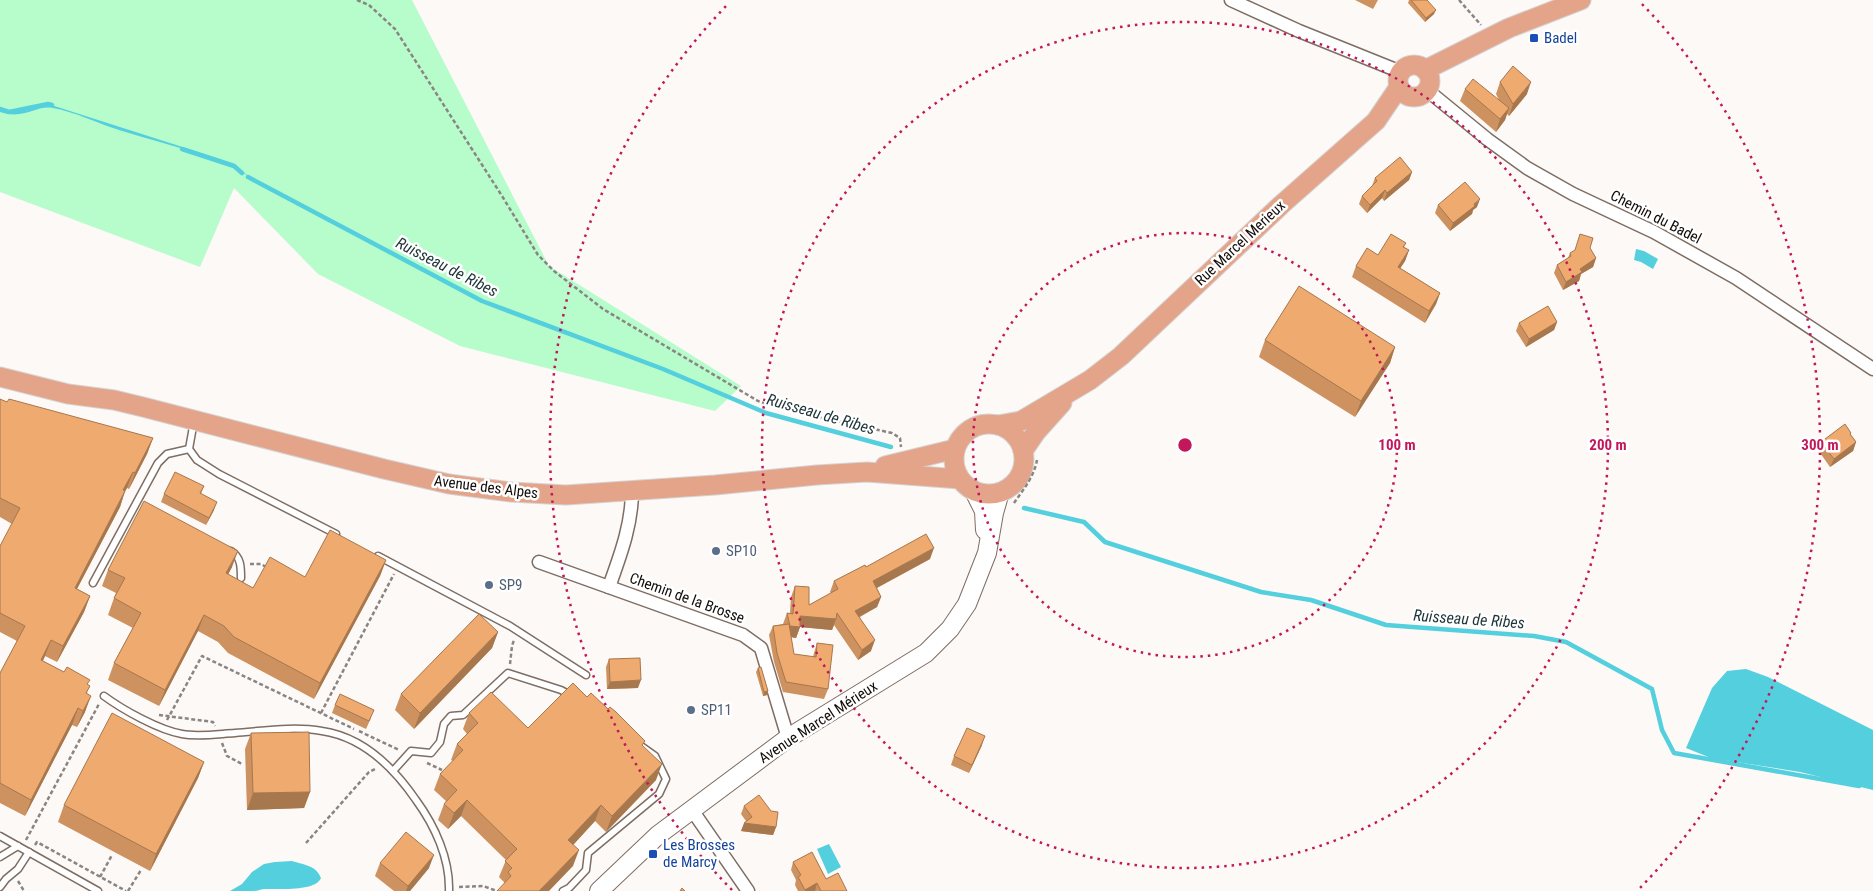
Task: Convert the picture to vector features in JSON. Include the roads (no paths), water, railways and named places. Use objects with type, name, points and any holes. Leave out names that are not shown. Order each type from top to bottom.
[{"type":"main road","points":[[1425,70],[1540,15],[1581,0]]},
{"type":"main road","points":[[1415,66],[1425,70],[1430,79],[1427,90],[1423,94],[1412,97],[1403,92],[1400,80],[1405,68],[1415,66]]},
{"type":"main road","name":"Rue Marcel Merieux","points":[[998,425],[1021,420],[1073,391],[1121,356],[1281,205],[1376,121],[1400,80]]},
{"type":"main road","name":"Avenue des Alpes","points":[[0,363],[114,400],[449,484],[511,492],[566,495],[867,472],[966,485]]},
{"type":"main road","name":"Avenue des Alpes","points":[[0,377],[68,394],[114,400]]},
{"type":"main road","name":"Rue Marcel Merieux","points":[[1023,450],[1036,432],[1073,391]]},
{"type":"main road","points":[[998,425],[1014,434],[1023,450],[1022,470],[1018,479],[1011,486],[1000,492],[982,494],[966,485],[956,471],[953,460],[954,449],[964,433],[974,426],[998,425]]},
{"type":"main road","name":"Avenue des Alpes","points":[[867,472],[954,449]]},
{"type":"main road","name":"Avenue Marcel Mérieux","points":[[966,485],[984,511],[987,553]]},
{"type":"main road","name":"Avenue Marcel Mérieux","points":[[599,891],[658,835],[788,738],[926,653],[950,630],[967,604],[987,553],[1000,492]]},
{"type":"street","points":[[1231,0],[1400,80]]},
{"type":"street","name":"Chemin du Badel","points":[[1427,90],[1487,139],[1527,168],[1573,194],[1654,232],[1736,278],[1873,369]]},
{"type":"street","points":[[609,587],[626,539],[632,505],[632,491]]},
{"type":"street","name":"Chemin de la Brosse","points":[[539,562],[743,635],[761,648],[788,738]]},
{"type":"street","points":[[692,810],[748,891]]},
{"type":"lane","points":[[194,420],[189,449],[197,460],[219,474],[343,537]]},
{"type":"lane","points":[[93,584],[158,463],[167,454],[189,449]]},
{"type":"lane","points":[[137,501],[146,506]]},
{"type":"lane","points":[[226,548],[234,552],[241,564],[241,578]]},
{"type":"lane","points":[[372,553],[510,626],[586,675]]},
{"type":"lane","points":[[392,771],[411,751],[431,753],[440,742],[444,724],[451,716],[463,715],[508,673],[561,690],[578,699]]},
{"type":"lane","points":[[104,696],[116,705],[163,728],[184,734],[322,730],[341,736],[372,751],[401,779],[427,816],[442,849],[449,890]]},
{"type":"lane","points":[[562,891],[569,888],[586,870],[588,853],[659,794],[666,779],[655,756],[632,739]]},
{"type":"lane","points":[[0,836],[98,891]]},
{"type":"lane","points":[[0,857],[20,847]]},
{"type":"lane","points":[[0,887],[18,869],[29,852]]},
{"type":"water","points":[[48,104],[234,164],[253,180],[237,168],[226,163],[61,110],[41,108],[16,114],[0,112],[0,109],[13,112],[24,111]]},
{"type":"water","points":[[1636,249],[1658,259],[1653,269],[1634,260]]},
{"type":"water","points":[[1746,669],[1768,677],[1873,730],[1873,790],[1800,772],[1711,758],[1686,748],[1712,688],[1727,671]]},
{"type":"water","points":[[829,844],[841,867],[828,874],[817,849]]},
{"type":"water","points":[[292,861],[313,868],[321,878],[318,882],[305,887],[230,891],[242,884],[252,872],[264,864]]},
{"type":"waterway","name":"Ruisseau de Ribes","points":[[0,109],[9,112],[48,104],[52,105]]},
{"type":"waterway","name":"Ruisseau de Ribes","points":[[182,149],[234,166],[242,173]]},
{"type":"waterway","name":"Ruisseau de Ribes","points":[[248,177],[482,301],[663,369],[766,413],[891,447]]},
{"type":"waterway","name":"Ruisseau de Ribes","points":[[1024,508],[1084,522],[1105,542],[1261,592],[1311,600],[1386,625],[1534,636],[1566,642],[1652,689],[1662,730],[1674,753],[1859,786]]},
{"type":"place","name":"Badel","points":[[1534,38]]},
{"type":"place","name":"SP10","points":[[716,551]]},
{"type":"place","name":"SP9","points":[[489,585]]},
{"type":"place","name":"SP11","points":[[691,710]]},
{"type":"place","name":"Les Brosses de Marcy","points":[[653,854]]}]
